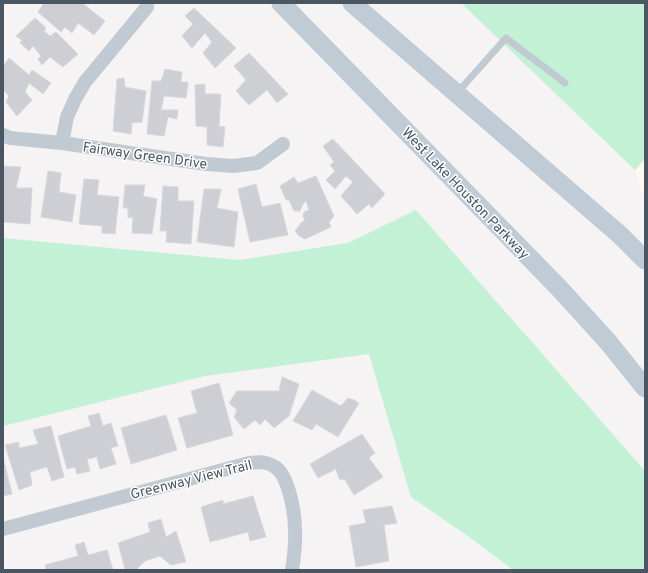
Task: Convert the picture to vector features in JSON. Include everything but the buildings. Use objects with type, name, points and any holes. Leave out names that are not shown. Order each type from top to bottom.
[{"type":"main road","name":"West Lake Houston Parkway","points":[[281,3],[559,288],[609,343],[645,388]]},
{"type":"main road","points":[[352,3],[620,235],[645,260]]},
{"type":"street","points":[[62,143],[67,116],[78,93],[85,82],[147,7]]},
{"type":"street","name":"Fairway Green Drive","points":[[3,135],[10,138],[62,143],[206,164],[233,166],[257,162],[283,144]]},
{"type":"street","name":"Greenway View Trail","points":[[3,529],[249,463],[263,462],[276,467],[284,477],[289,492],[295,529],[295,549],[292,570]]},
{"type":"lane","points":[[457,94],[506,38],[565,83]]},
{"type":"shaded area","points":[[645,159],[645,202],[635,170]]},
{"type":"green space","points":[[461,3],[645,3],[645,159],[635,170]]},
{"type":"green space","points":[[416,210],[645,471],[645,570],[513,570],[472,539],[411,497],[369,354],[205,376],[3,426],[3,238],[239,260],[348,243]]}]
